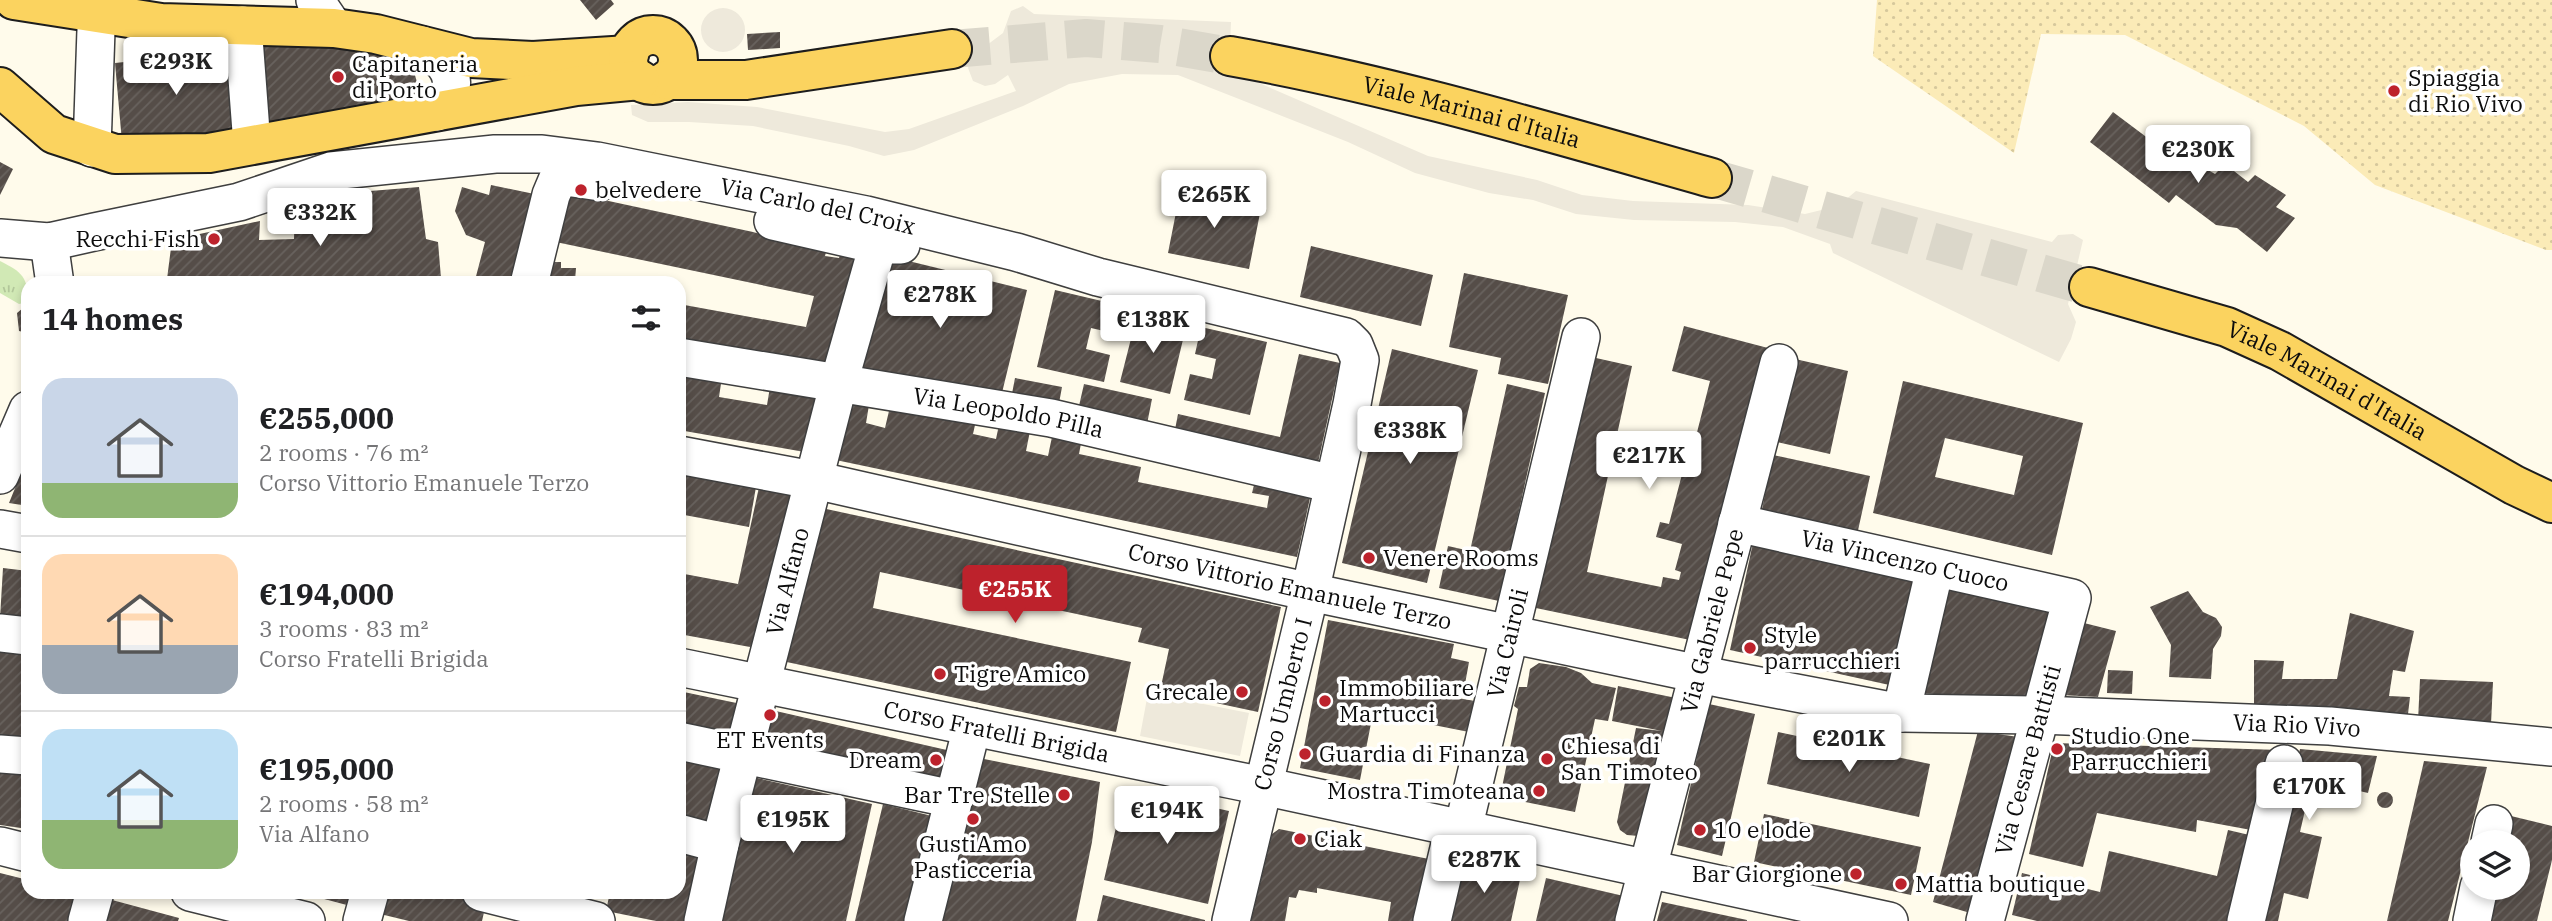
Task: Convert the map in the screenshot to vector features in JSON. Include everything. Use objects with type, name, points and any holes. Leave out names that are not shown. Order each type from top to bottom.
[{"type":"main road","points":[[14,0],[96,6],[161,23],[243,25],[325,14],[376,34],[471,58],[653,68],[746,80],[952,49]]},
{"type":"main road","name":"Viale Marinai d'Italia","points":[[1230,55],[1393,89],[1712,178]]},
{"type":"main road","points":[[0,87],[54,134],[92,148],[115,154],[195,153],[576,86],[653,68]]},
{"type":"main road","name":"Viale Marinai d'Italia","points":[[2089,287],[2227,327],[2280,351],[2514,485],[2552,503]]},
{"type":"street","points":[[92,148],[96,6]]},
{"type":"street","points":[[243,25],[252,145]]},
{"type":"street","points":[[422,45],[446,65],[452,82],[449,99],[437,111]]},
{"type":"street","name":"Via Carlo del Croix","points":[[0,238],[49,242],[239,202],[331,171],[495,154],[542,154],[597,161],[866,215],[1016,252],[1082,273],[1346,337],[1354,345],[1360,360],[1352,404]]},
{"type":"street","points":[[531,276],[551,195],[559,176],[600,182],[878,245],[929,246],[1082,273]]},
{"type":"street","points":[[49,242],[54,276]]},
{"type":"street","name":"Via Alfano","points":[[703,921],[720,844],[839,382],[878,245]]},
{"type":"street","name":"Via Cairoli","points":[[1432,921],[1510,634],[1581,337]]},
{"type":"street","name":"Via Leopoldo Pilla","points":[[686,358],[1051,418],[1333,484]]},
{"type":"street","name":"Via Gabriele Pepe","points":[[1634,921],[1779,363]]},
{"type":"street","name":"Corso Umberto I","points":[[1231,921],[1352,404]]},
{"type":"street","points":[[0,475],[21,426]]},
{"type":"street","name":"Corso Vittorio Emanuele Terzo","points":[[686,456],[814,480],[1310,592],[1698,674],[1901,713],[2040,715]]},
{"type":"street","name":"Via Vincenzo Cuoco","points":[[1737,523],[2072,598]]},
{"type":"street","points":[[0,529],[21,533]]},
{"type":"street","points":[[1901,713],[1935,568]]},
{"type":"street","name":"Via Cesare Battisti","points":[[1984,921],[2072,598]]},
{"type":"street","points":[[0,633],[21,635]]},
{"type":"street","name":"Corso Fratelli Brigida","points":[[686,668],[1263,786],[1889,921]]},
{"type":"street","name":"Via Rio Vivo","points":[[2040,715],[2330,726],[2552,747]]},
{"type":"street","points":[[923,921],[972,727]]},
{"type":"street","points":[[686,743],[953,799]]},
{"type":"street","points":[[0,754],[21,756]]},
{"type":"street","points":[[2246,921],[2284,764]]},
{"type":"street","points":[[686,835],[720,844]]},
{"type":"street","points":[[0,846],[21,850]]},
{"type":"street","points":[[87,921],[93,899]]},
{"type":"street","points":[[362,921],[368,899]]},
{"type":"street","points":[[491,904],[596,921],[601,899]]},
{"type":"street","points":[[2472,921],[2476,900]]},
{"type":"street","points":[[202,901],[306,921]]},
{"type":"green space","points":[[0,261],[22,276],[21,304],[0,293]]},
{"type":"sand","name":"Spiaggia di Rio Vivo","points":[[1877,0],[2552,0],[2552,250],[2375,185],[2304,126],[2125,35],[2041,34],[2014,153],[1873,56]]},
{"type":"shaded area","points":[[1023,6],[1034,14],[1231,22],[1229,70],[1428,156],[1537,180],[1582,195],[1633,201],[1748,205],[1805,214],[1838,206],[1856,191],[2052,242],[2058,235],[2073,234],[2083,240],[2068,304],[2076,322],[2071,339],[2059,362],[1833,253],[1830,244],[1783,227],[1735,222],[1634,220],[1576,214],[1533,200],[1489,193],[1415,173],[1348,142],[1178,75],[1122,74],[1069,84],[1023,106],[914,150],[884,156],[753,126],[648,122],[632,115],[631,105],[688,102],[757,107],[885,132],[909,129],[1016,91],[1008,75],[995,84],[985,86],[973,81],[968,68],[971,57],[1003,33],[1011,11]]},
{"type":"shaded area","points":[[723,8],[738,15],[745,30],[738,45],[723,52],[708,45],[701,30],[708,15]]},
{"type":"shaded area","points":[[1148,693],[1249,713],[1240,756],[1140,736]]},
{"type":"building","points":[[580,0],[611,0],[614,4],[596,20]]},
{"type":"building","points":[[780,32],[780,48],[748,50],[747,34]]},
{"type":"building","name":"Capitaneria di Porto","points":[[335,42],[409,54],[422,100],[266,131],[258,47]]},
{"type":"building","points":[[230,51],[236,131],[122,142],[115,63]]},
{"type":"building","points":[[2113,112],[2201,178],[2208,170],[2215,174],[2225,164],[2248,182],[2255,175],[2286,195],[2276,207],[2295,218],[2267,252],[2237,228],[2216,225],[2176,195],[2169,203],[2090,142]]},
{"type":"building","points":[[0,162],[13,169],[0,195]]},
{"type":"building","points":[[491,185],[544,196],[524,276],[476,276],[485,242],[466,235],[455,211],[462,187],[489,195]]},
{"type":"building","points":[[419,187],[426,239],[438,242],[441,276],[167,276],[172,240],[260,221],[259,240],[294,239],[295,209],[359,207],[358,192]]},
{"type":"building","points":[[562,191],[753,232],[826,252],[825,256],[839,258],[843,247],[865,253],[835,370],[686,345],[686,305],[806,327],[814,296],[551,241]]},
{"type":"building","points":[[1180,192],[1261,208],[1249,269],[1168,253]]},
{"type":"building","points":[[1311,246],[1433,275],[1421,326],[1300,297]]},
{"type":"building","points":[[884,255],[1027,290],[1000,401],[854,375]]},
{"type":"building","points":[[544,262],[561,262],[561,268],[576,268],[575,276],[540,276]]},
{"type":"building","points":[[1464,273],[1568,295],[1548,384],[1498,374],[1501,358],[1449,347]]},
{"type":"building","points":[[1055,290],[1123,306],[1117,334],[1091,328],[1086,349],[1110,355],[1104,382],[1037,367]]},
{"type":"building","points":[[21,310],[21,331],[19,331],[17,313]]},
{"type":"building","points":[[1137,315],[1186,327],[1170,394],[1120,382]]},
{"type":"building","points":[[1684,326],[1768,348],[1708,578],[1695,641],[1531,607],[1587,356],[1632,366],[1587,572],[1661,587],[1663,577],[1679,580],[1681,572],[1675,570],[1682,544],[1656,537],[1660,522],[1669,524],[1686,459],[1690,460],[1710,381],[1672,371]]},
{"type":"building","points":[[1201,327],[1267,342],[1250,415],[1184,400],[1190,374],[1212,379],[1216,359],[1195,354]]},
{"type":"building","points":[[1392,349],[1478,370],[1427,583],[1342,563]]},
{"type":"building","points":[[1299,354],[1340,363],[1316,472],[1173,440],[1178,414],[1280,437]]},
{"type":"building","points":[[1795,359],[1848,371],[1830,454],[1777,442]]},
{"type":"building","points":[[686,371],[722,377],[719,397],[767,405],[770,387],[826,397],[816,454],[686,431]]},
{"type":"building","points":[[1015,378],[1062,387],[1057,414],[1010,404]]},
{"type":"building","points":[[1903,381],[2083,423],[2052,555],[1873,513]],"holes":[[[1945,438],[2023,456],[2014,495],[1935,477]]]},
{"type":"building","points":[[1084,384],[1152,399],[1145,434],[1076,419]]},
{"type":"building","points":[[1507,384],[1545,393],[1499,601],[1439,588],[1448,546],[1470,551]]},
{"type":"building","points":[[892,398],[977,416],[973,434],[996,439],[1000,420],[1031,426],[1026,451],[1048,456],[1053,432],[1082,438],[1079,454],[1141,467],[1138,482],[1267,508],[1269,496],[1252,493],[1256,477],[1312,489],[1297,557],[831,459],[844,400],[869,405],[866,423],[885,428]]},
{"type":"building","points":[[1773,455],[1870,476],[1857,535],[1761,514]]},
{"type":"building","points":[[21,473],[21,505],[9,503]]},
{"type":"building","points":[[686,473],[756,487],[749,527],[686,515]]},
{"type":"building","points":[[759,487],[799,493],[761,649],[686,635],[686,574],[738,584]]},
{"type":"building","points":[[817,507],[1281,607],[1258,712],[1160,691],[1169,649],[1138,642],[1142,628],[880,572],[873,608],[1131,662],[1116,732],[782,661]]},
{"type":"building","points":[[1754,538],[1919,575],[1894,686],[1730,650]]},
{"type":"building","points":[[3,568],[21,570],[21,620],[0,618]]},
{"type":"building","points":[[1941,579],[2055,607],[2033,699],[1915,693]]},
{"type":"building","points":[[2188,591],[2203,612],[2216,618],[2222,627],[2221,636],[2213,649],[2211,679],[2169,677],[2171,645],[2150,607]]},
{"type":"building","points":[[2350,613],[2414,631],[2405,672],[2393,670],[2389,696],[2410,697],[2408,714],[2254,705],[2254,660],[2284,661],[2282,679],[2337,679]]},
{"type":"building","points":[[1328,620],[1454,644],[1451,658],[1469,662],[1465,684],[1443,680],[1440,695],[1475,701],[1469,732],[1373,713],[1360,780],[1300,768]]},
{"type":"building","points":[[2080,622],[2116,631],[2098,697],[2061,695]]},
{"type":"building","points":[[0,638],[21,640],[21,740],[0,738]]},
{"type":"building","name":"Chiesa di San Timoteo","points":[[1539,663],[1566,667],[1581,673],[1592,683],[1616,688],[1608,721],[1595,719],[1575,812],[1500,797],[1518,709],[1514,706],[1519,687],[1527,687],[1530,669]]},
{"type":"building","points":[[2108,670],[2133,671],[2132,694],[2107,693]]},
{"type":"building","points":[[2420,679],[2493,682],[2491,724],[2418,721]]},
{"type":"building","points":[[1618,686],[1676,698],[1639,836],[1627,835],[1620,830],[1617,822],[1636,728],[1662,731],[1612,721]]},
{"type":"building","points":[[686,692],[746,705],[737,745],[686,734]]},
{"type":"building","points":[[1709,704],[1755,714],[1722,856],[1677,845]]},
{"type":"building","points":[[767,709],[951,751],[942,791],[757,749]]},
{"type":"building","points":[[1978,731],[2025,738],[1977,915],[1933,902]]},
{"type":"building","points":[[1778,732],[1930,764],[1919,817],[1767,784]]},
{"type":"building","points":[[2054,743],[2280,750],[2262,832],[2197,820],[2196,832],[2097,813],[2083,867],[2029,854]]},
{"type":"building","points":[[2300,749],[2377,756],[2368,793],[2312,780],[2300,832],[2322,837],[2308,899],[2284,893],[2278,921],[2260,921]]},
{"type":"building","points":[[984,759],[1100,782],[1092,842],[1076,921],[939,921]]},
{"type":"building","points":[[2424,761],[2487,767],[2471,830],[2460,830],[2460,874],[2448,921],[2387,921]]},
{"type":"building","points":[[686,762],[724,770],[712,832],[686,826]]},
{"type":"building","points":[[0,765],[21,766],[21,828],[0,825]]},
{"type":"building","points":[[748,776],[872,804],[846,921],[716,921]]},
{"type":"building","points":[[1125,788],[1229,811],[1208,904],[1104,880]]},
{"type":"building","points":[[2385,792],[2391,794],[2391,806],[2385,808],[2379,806],[2377,800],[2379,794]]},
{"type":"building","points":[[883,804],[932,816],[907,921],[855,921]]},
{"type":"building","points":[[1764,814],[1921,847],[1911,895],[1754,862]]},
{"type":"building","points":[[2511,816],[2552,826],[2552,860],[2537,921],[2485,921],[2490,900],[2530,900],[2530,830],[2507,830]]},
{"type":"building","points":[[1279,829],[1429,859],[1415,921],[1388,921],[1391,902],[1317,888],[1317,893],[1299,890],[1296,898],[1289,897],[1285,921],[1251,921],[1272,834]]},
{"type":"building","points":[[2228,830],[2258,837],[2238,921],[2037,921],[2012,915],[2022,873],[2100,892],[2109,851],[2217,876]]},
{"type":"building","points":[[686,847],[708,852],[693,921],[656,921],[606,911],[609,899],[686,899]]},
{"type":"building","points":[[1462,862],[1521,875],[1511,921],[1449,921]]},
{"type":"building","points":[[0,873],[21,878],[21,899],[78,899],[81,921],[0,921]]},
{"type":"building","points":[[1546,878],[1628,897],[1622,921],[1536,921]]},
{"type":"building","points":[[1103,895],[1205,920],[1205,921],[1097,921]]},
{"type":"building","points":[[100,899],[179,918],[178,921],[95,921]]},
{"type":"building","points":[[324,899],[360,899],[358,908]]},
{"type":"building","points":[[379,899],[487,899],[482,921],[409,921],[376,913]]},
{"type":"building","points":[[562,899],[589,899],[587,906]]},
{"type":"building","points":[[1662,902],[1747,920],[1747,921],[1657,921]]},
{"type":"tunnel","points":[[952,49],[1086,38],[1160,44],[1230,56]]},
{"type":"tunnel","points":[[1712,178],[2089,287]]},
{"type":"place","name":"Capitaneria di Porto","points":[[338,77]]},
{"type":"place","name":"Spiaggia di Rio Vivo","points":[[2394,91]]},
{"type":"place","name":"belvedere","points":[[581,190]]},
{"type":"place","name":"Recchi Fish","points":[[214,239]]},
{"type":"place","name":"Venere Rooms","points":[[1369,558]]},
{"type":"place","name":"Style parrucchieri","points":[[1750,648]]},
{"type":"place","name":"Tigre Amico","points":[[940,674]]},
{"type":"place","name":"Grecale","points":[[1242,692]]},
{"type":"place","name":"Immobiliare Martucci","points":[[1325,701]]},
{"type":"place","name":"ET Events","points":[[770,715]]},
{"type":"place","name":"Studio One Parrucchieri","points":[[2057,749]]},
{"type":"place","name":"Guardia di Finanza","points":[[1305,754]]},
{"type":"place","name":"Chiesa di San Timoteo","points":[[1547,759]]},
{"type":"place","name":"Dream","points":[[936,760]]},
{"type":"place","name":"Mostra Timoteana","points":[[1539,791]]},
{"type":"place","name":"Bar Tre Stelle","points":[[1064,795]]},
{"type":"place","name":"GustiAmo Pasticceria","points":[[973,819]]},
{"type":"place","name":"10 e lode","points":[[1700,830]]},
{"type":"place","name":"Ciak","points":[[1300,839]]},
{"type":"place","name":"Bar Giorgione","points":[[1856,874]]},
{"type":"place","name":"Mattia boutique","points":[[1901,884]]}]
